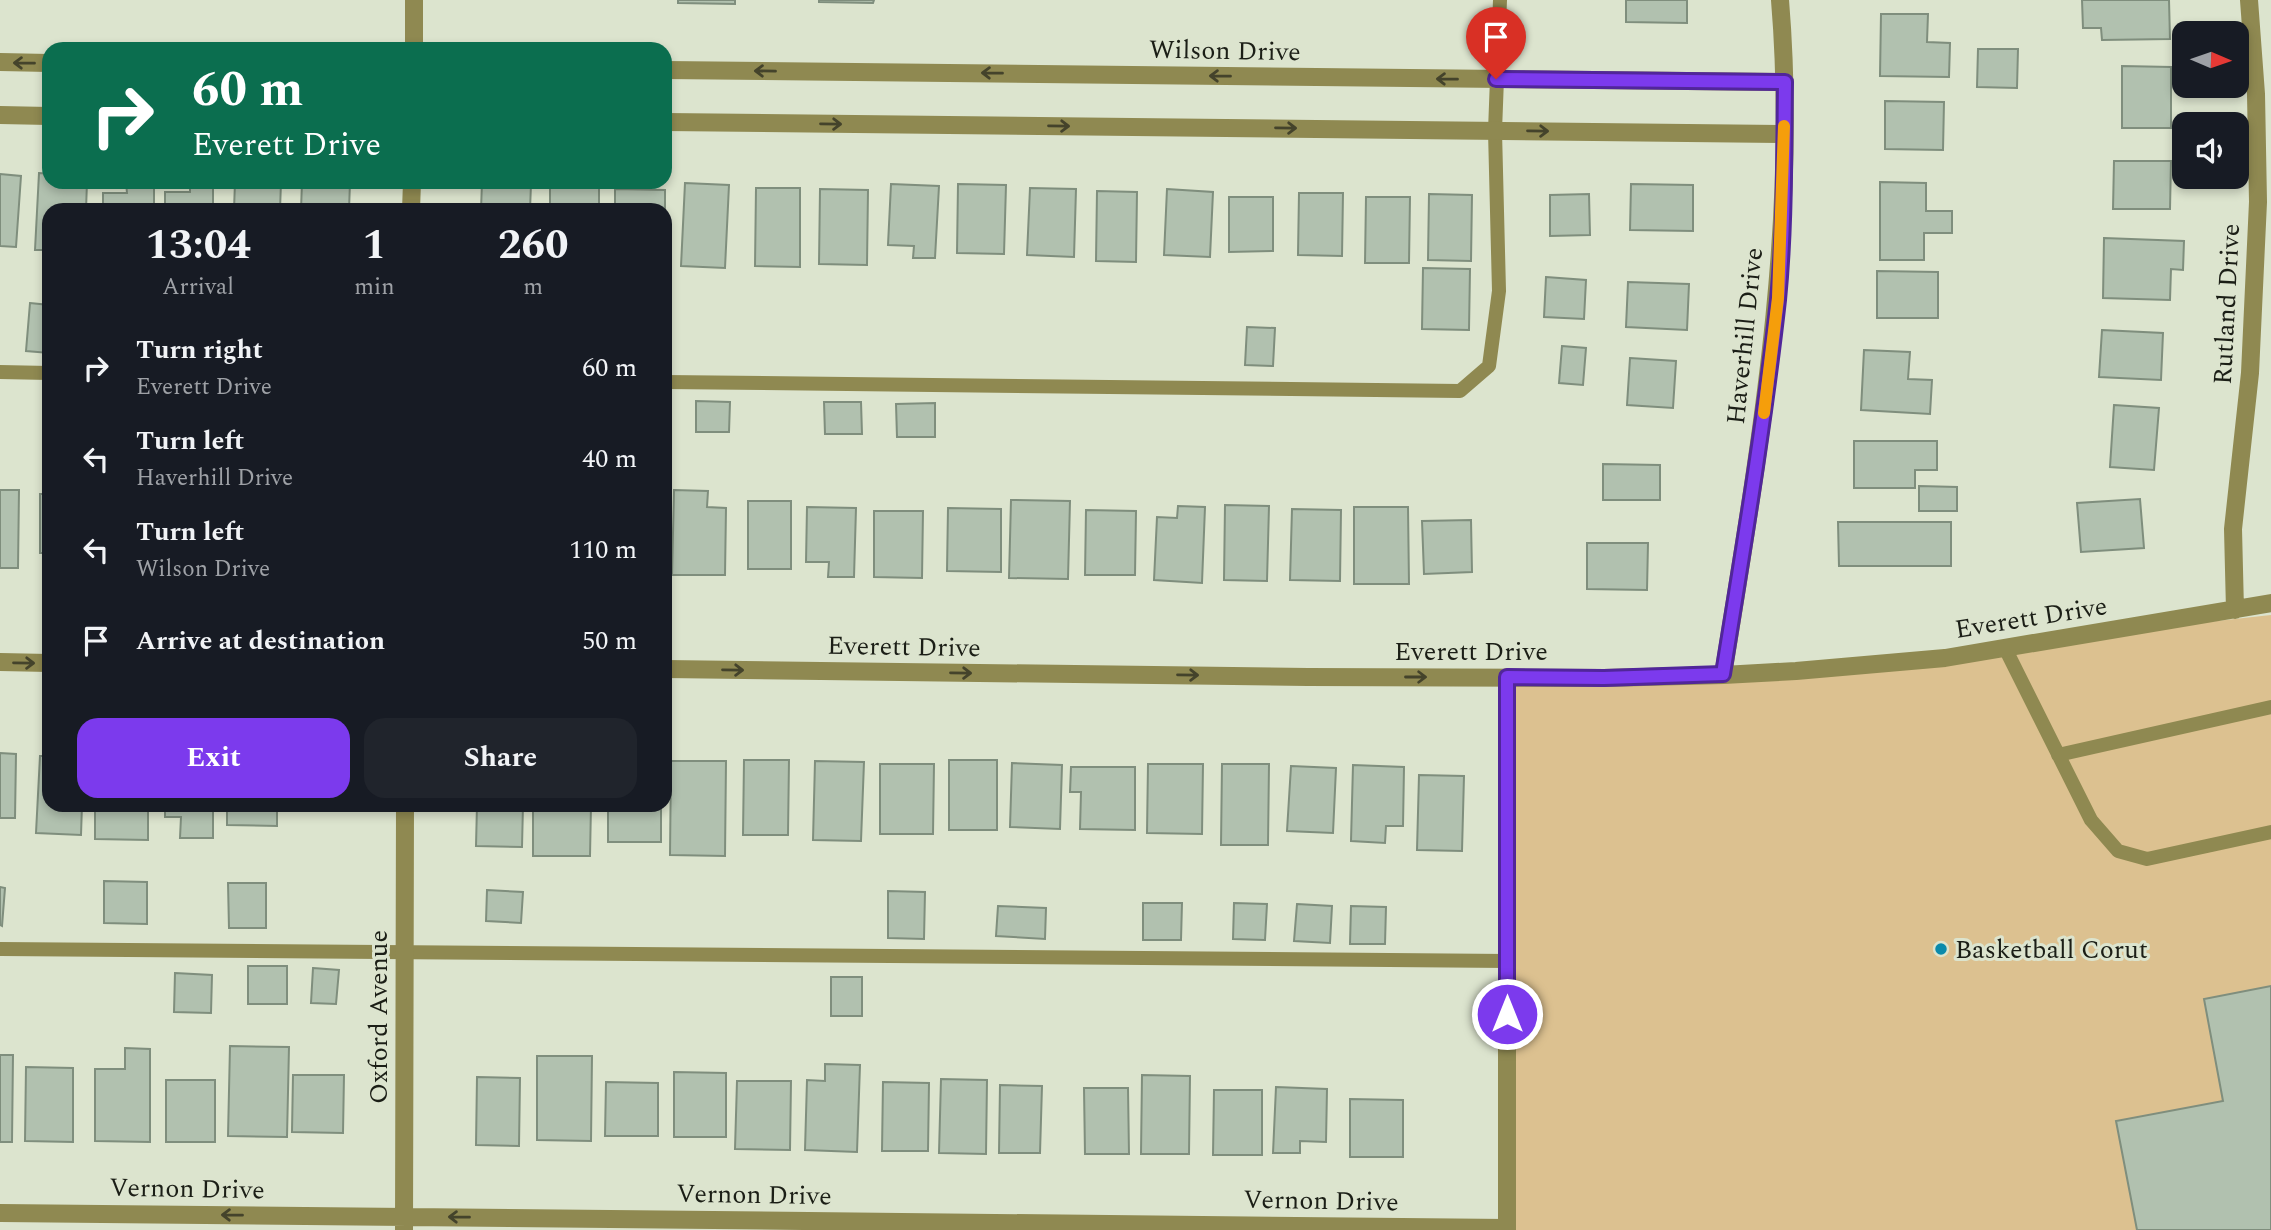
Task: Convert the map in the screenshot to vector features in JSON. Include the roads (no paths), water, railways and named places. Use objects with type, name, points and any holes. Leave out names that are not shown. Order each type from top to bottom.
[{"type":"street","points":[[414,0],[414,42]]},
{"type":"street","name":"Haverhill Drive","points":[[1723,674],[1762,427],[1778,298],[1785,82],[1780,0]]},
{"type":"street","name":"Rutland Drive","points":[[2235,610],[2233,529],[2250,373],[2258,202],[2256,94],[2249,0]]},
{"type":"street","points":[[0,62],[42,63]]},
{"type":"street","name":"Wilson Drive","points":[[672,70],[1785,82]]},
{"type":"street","points":[[0,115],[42,116]]},
{"type":"street","points":[[672,122],[1784,134]]},
{"type":"street","name":"Everett Drive","points":[[672,670],[1604,678],[1796,671],[1945,658],[2271,603]]},
{"type":"street","points":[[0,662],[42,663]]},
{"type":"street","points":[[1507,677],[1507,1229]]},
{"type":"street","name":"Oxford Avenue","points":[[404,1223],[405,812]]},
{"type":"street","name":"Vernon Drive","points":[[0,1213],[404,1223],[1507,1229]]},
{"type":"lane","points":[[672,382],[1460,391],[1489,366],[1499,290],[1495,131],[1500,0]]},
{"type":"lane","points":[[0,372],[42,373]]},
{"type":"lane","points":[[2005,648],[2091,820],[2118,851],[2147,859],[2271,832]]},
{"type":"lane","points":[[2058,755],[2271,707]]},
{"type":"lane","points":[[0,948],[1507,961]]},
{"type":"place","name":"Basketball Corut","points":[[1941,949]]}]
